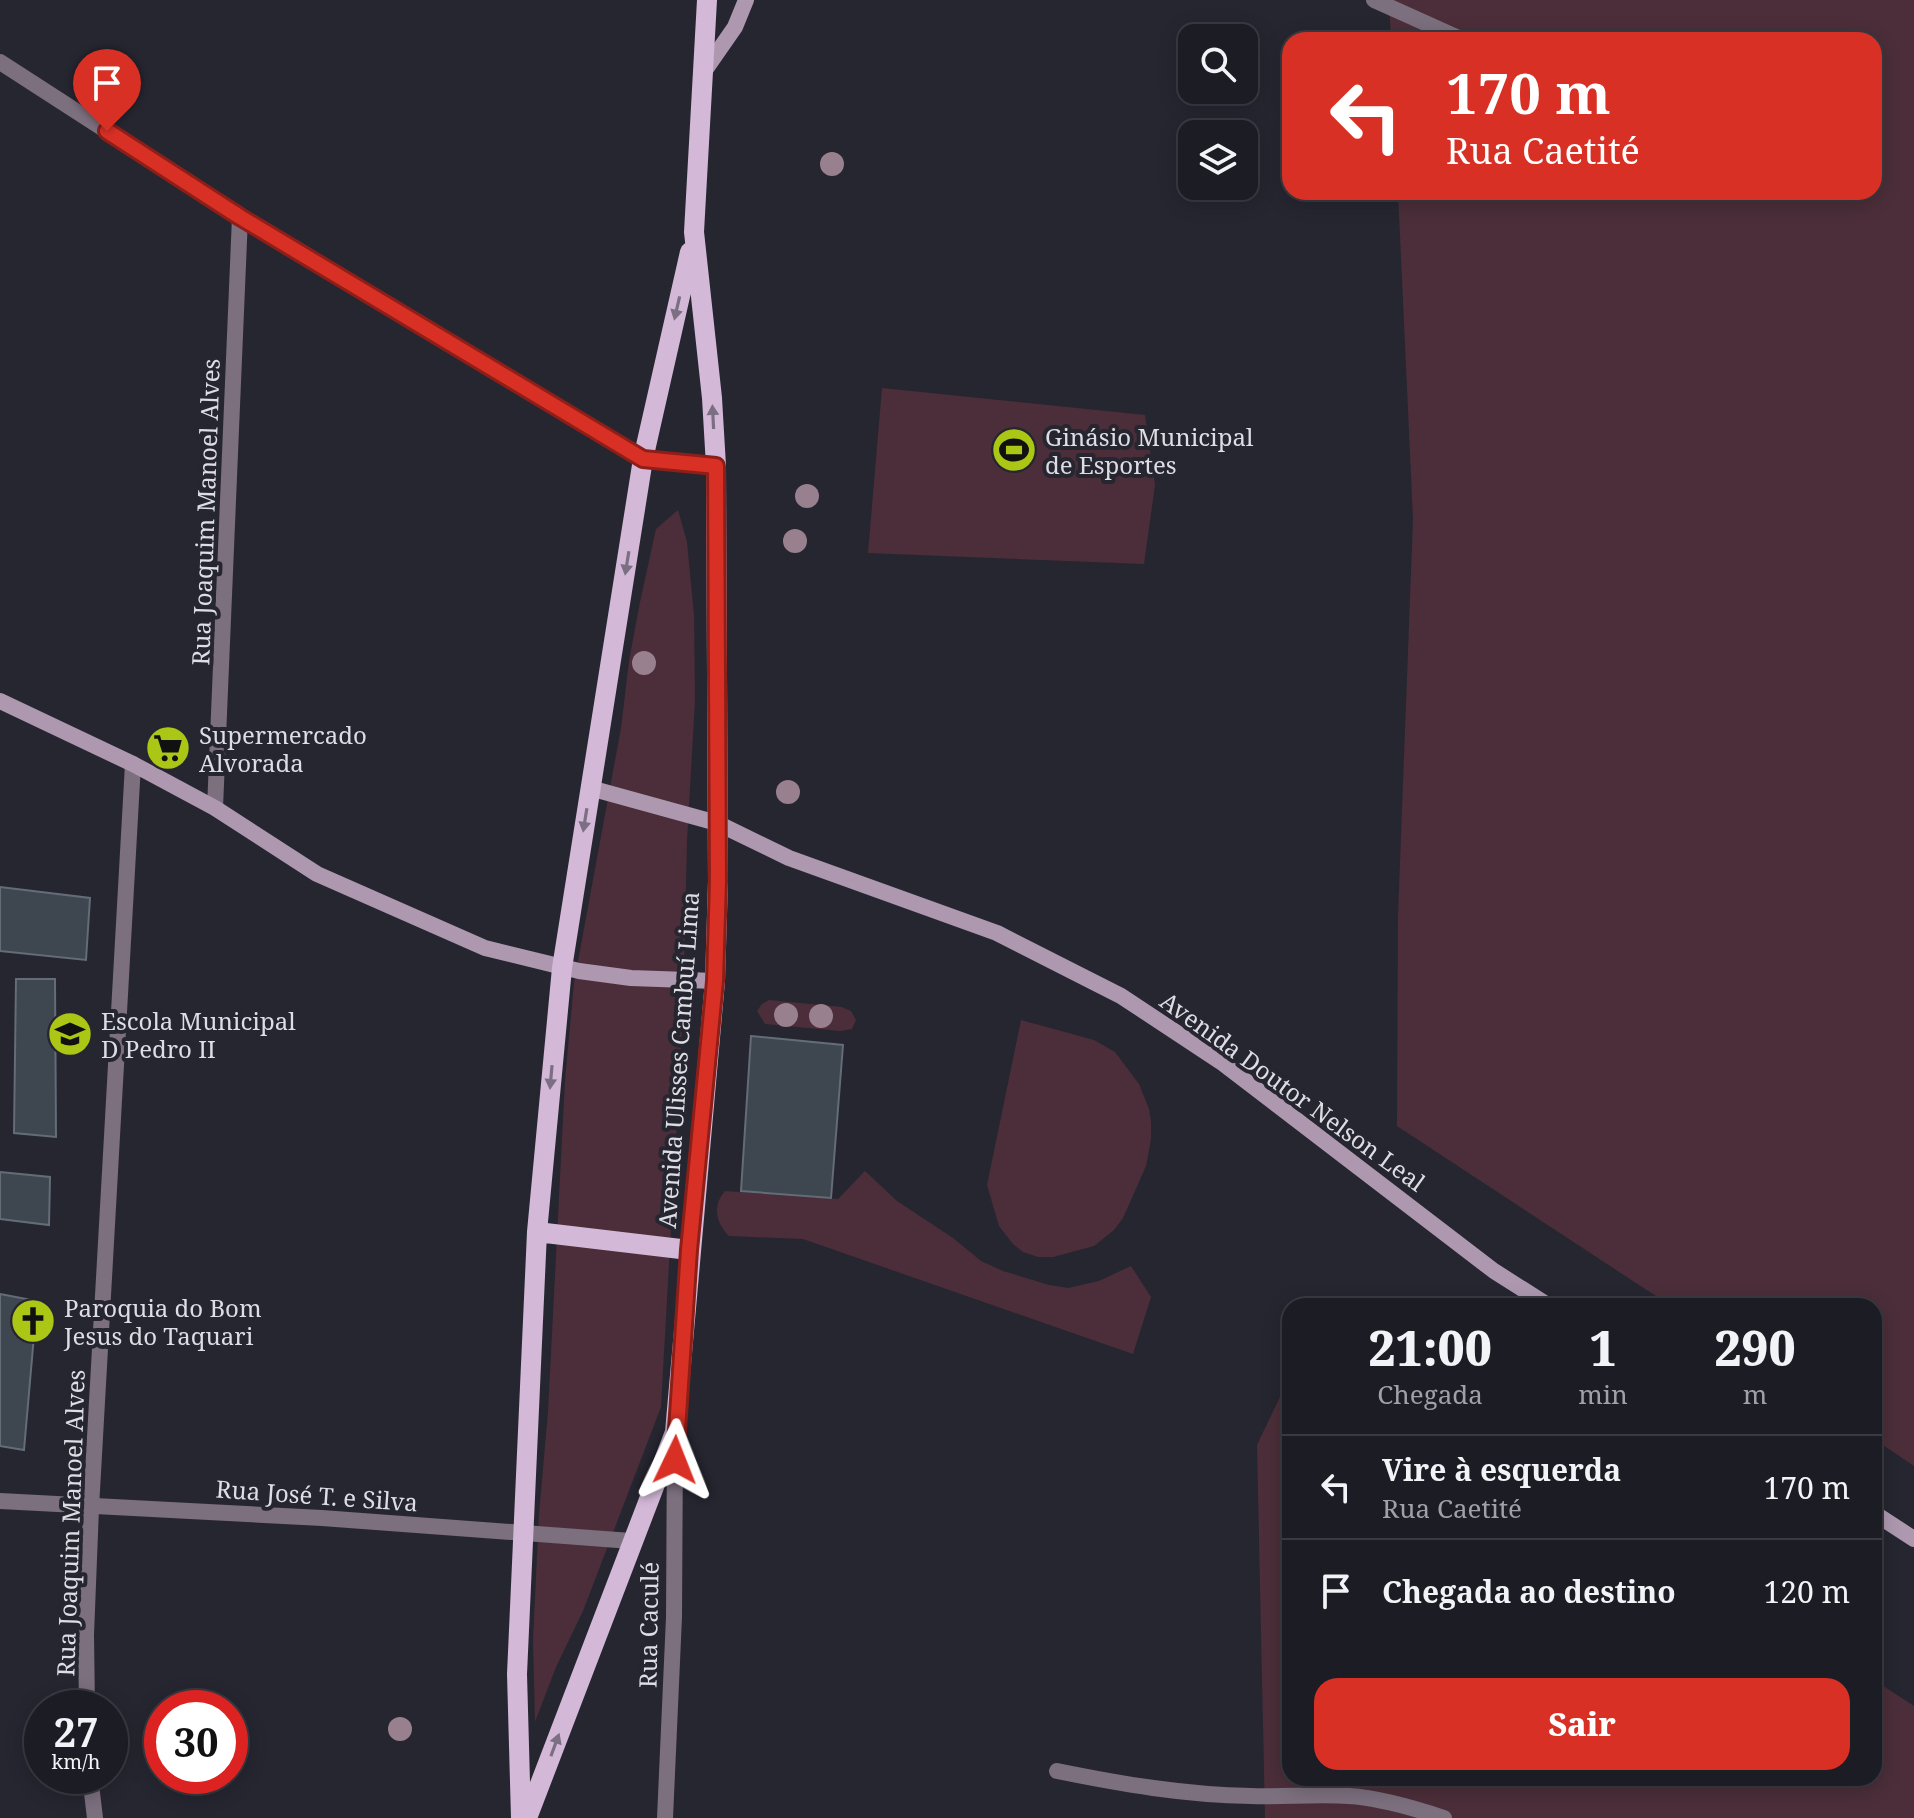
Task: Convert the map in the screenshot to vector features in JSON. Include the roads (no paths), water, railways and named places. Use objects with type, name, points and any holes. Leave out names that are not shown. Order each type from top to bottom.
[{"type":"main road","name":"Avenida Ulisses Cambuí Lima","points":[[524,1818],[517,1674],[537,1232],[562,968],[643,459],[694,232],[707,0]]},
{"type":"main road","name":"Avenida Ulisses Cambuí Lima","points":[[524,1818],[675,1432],[715,981],[716,466],[694,232]]},
{"type":"main road","points":[[537,1232],[689,1250]]},
{"type":"street","points":[[703,73],[735,27],[746,0]]},
{"type":"street","points":[[1374,0],[1445,32]]},
{"type":"street","points":[[0,62],[240,217],[643,459],[716,466]]},
{"type":"street","name":"Rua Joaquim Manoel Alves","points":[[215,808],[240,217]]},
{"type":"street","points":[[0,701],[133,764],[215,808],[317,874],[485,948],[562,968],[631,978],[715,981]]},
{"type":"street","name":"Rua Joaquim Manoel Alves","points":[[87,1690],[91,1508],[133,764]]},
{"type":"street","name":"Avenida Doutor Nelson Leal","points":[[590,788],[717,823],[789,858],[997,933],[1121,996],[1221,1062],[1494,1271],[1536,1298]]},
{"type":"street","name":"Rua Caculé","points":[[665,1818],[674,1617],[675,1432]]},
{"type":"street","name":"Rua José T. e Silva","points":[[0,1501],[230,1513],[631,1541]]},
{"type":"street","points":[[1882,1518],[1914,1539]]},
{"type":"street","points":[[1057,1771],[1124,1785],[1202,1793],[1352,1796],[1415,1808],[1444,1818]]},
{"type":"street","points":[[92,1794],[95,1818]]},
{"type":"place","name":"Ginásio Municipal de Esportes","points":[[1014,450]]},
{"type":"place","name":"Supermercado Alvorada","points":[[168,748]]},
{"type":"place","name":"Escola Municipal D Pedro II","points":[[70,1034]]},
{"type":"place","name":"Paroquia do Bom Jesus do Taquari","points":[[33,1321]]}]
